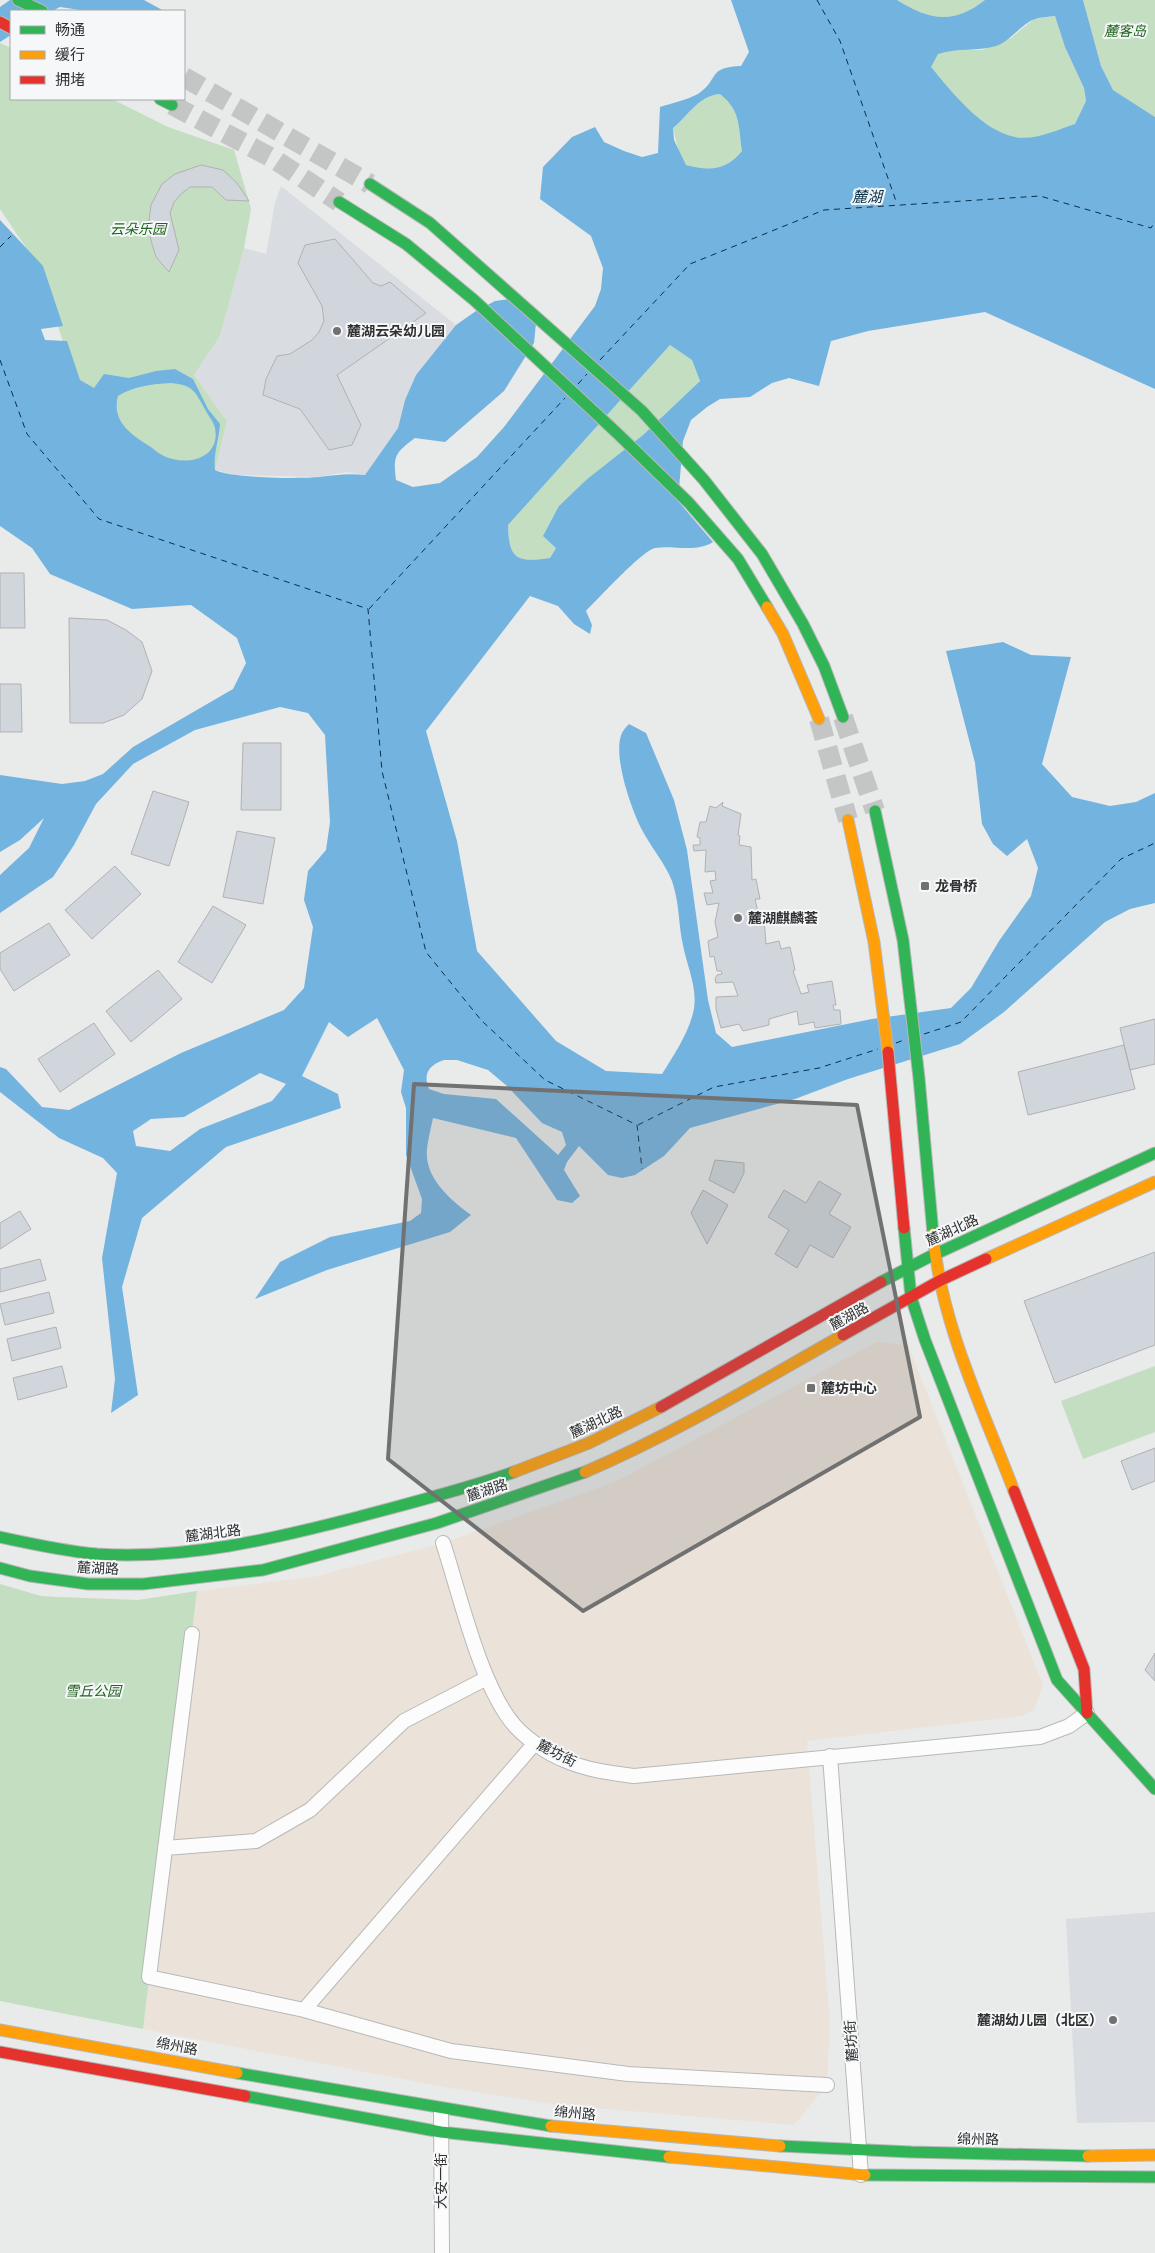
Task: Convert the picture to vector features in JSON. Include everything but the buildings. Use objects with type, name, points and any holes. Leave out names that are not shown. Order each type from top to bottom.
[{"type":"street","points":[[18,0],[40,10]]},
{"type":"street","points":[[162,100],[172,105]]},
{"type":"street","points":[[370,184],[430,223],[495,280],[642,411],[704,480],[762,554],[814,645],[843,718]]},
{"type":"street","points":[[339,202],[406,244],[474,300],[689,502],[738,558],[793,653],[819,719]]},
{"type":"street","points":[[793,653],[814,645]]},
{"type":"street","points":[[875,811],[903,940],[919,1078],[935,1253],[952,1332],[1084,1669],[1087,1713]]},
{"type":"street","points":[[848,820],[874,942],[892,1081],[907,1268],[911,1297],[924,1340],[1057,1680],[1155,1789]]},
{"type":"street","name":"麓湖北路","points":[[0,1536],[28,1544],[80,1553],[136,1556],[249,1544],[413,1516],[457,1503],[615,1431],[710,1380],[935,1253],[1155,1153]]},
{"type":"street","name":"麓湖路","points":[[0,1568],[30,1576],[88,1584],[143,1584],[263,1570],[413,1516],[457,1503],[567,1480],[628,1454],[871,1322],[941,1280],[1155,1182]]},
{"type":"street","name":"麓坊街","points":[[443,1543],[488,1678],[502,1707],[515,1726],[534,1743],[564,1760],[596,1770],[634,1776],[1040,1737],[1069,1726],[1087,1713]]},
{"type":"street","points":[[192,1634],[149,1977],[304,2010],[451,2052],[628,2074],[827,2085]]},
{"type":"street","points":[[165,1848],[256,1841],[310,1810],[404,1721],[488,1678]]},
{"type":"street","points":[[304,2010],[534,1743]]},
{"type":"street","name":"麓坊街","points":[[830,1756],[861,2175]]},
{"type":"street","name":"绵州路","points":[[0,2030],[441,2109],[555,2126],[793,2147],[860,2148],[921,2153],[1090,2156],[1155,2155]]},
{"type":"street","points":[[0,2052],[441,2132],[550,2145],[861,2175],[1155,2177]]},
{"type":"street","name":"大安一街","points":[[441,2109],[442,2253]]},
{"type":"highlighted area","points":[[414,1084],[857,1105],[920,1417],[583,1611],[388,1459]]},
{"type":"shaded area","name":"麓湖云朵幼儿园","points":[[281,186],[456,325],[416,375],[405,400],[398,428],[365,475],[347,472],[318,477],[235,475],[215,470],[227,421],[194,375],[220,336],[244,248],[266,254],[275,203]]},
{"type":"shaded area","name":"麓坊中心","points":[[877,1342],[908,1345],[1043,1685],[1034,1710],[1022,1716],[807,1741],[830,2024],[827,2085],[794,2125],[559,2105],[443,2087],[143,2029],[197,1591],[313,1577],[443,1543],[573,1497],[619,1480]]},
{"type":"shaded area","name":"麓湖幼儿园（北区）","points":[[1155,1912],[1155,2122],[1077,2123],[1066,1919]]},
{"type":"green space","points":[[897,0],[985,0],[962,13],[941,17],[920,12]]},
{"type":"green space","name":"麓客岛","points":[[1083,0],[1155,0],[1155,117],[1113,90],[1101,66]]},
{"type":"green space","points":[[1055,16],[1065,47],[1084,88],[1086,101],[1075,124],[1061,130],[1030,138],[1015,137],[1002,133],[990,127],[968,109],[930,67],[937,54],[953,49],[982,50],[1011,38],[1034,19]]},
{"type":"green space","name":"云朵乐园","points":[[0,43],[10,48],[10,100],[114,100],[168,127],[234,150],[251,209],[244,248],[220,336],[194,375],[227,421],[215,470],[171,468],[112,429],[76,382],[39,267],[0,209]]},
{"type":"green space","points":[[720,94],[732,106],[735,113],[739,126],[742,151],[723,166],[716,168],[686,165],[680,157],[673,128],[700,102]]},
{"type":"green space","points":[[670,345],[692,360],[700,381],[643,435],[586,480],[559,506],[556,548],[550,558],[529,560],[517,556],[510,545],[508,525]]},
{"type":"green space","points":[[1155,1366],[1155,1432],[1083,1459],[1061,1401]]},
{"type":"green space","name":"雪丘公园","points":[[0,1584],[41,1596],[138,1600],[197,1591],[143,2029],[0,2001]]},
{"type":"water","points":[[10,0],[144,0],[162,10],[80,10],[60,7],[54,10],[10,10],[10,36],[0,42],[0,7]]},
{"type":"water","name":"麓湖","points":[[731,0],[897,0],[920,12],[941,17],[962,13],[985,0],[1083,0],[1101,66],[1113,90],[1155,117],[1155,389],[985,312],[868,331],[831,341],[819,386],[789,378],[772,383],[750,397],[720,399],[691,420],[683,441],[678,501],[713,542],[699,547],[662,547],[649,551],[610,586],[586,611],[592,625],[590,634],[574,624],[558,606],[530,596],[426,731],[457,841],[477,951],[556,1041],[606,1071],[662,1074],[688,1029],[693,1013],[695,996],[683,945],[672,881],[641,828],[632,808],[624,781],[619,754],[620,742],[622,733],[629,724],[646,733],[674,800],[687,850],[708,1000],[716,1033],[732,1047],[872,1019],[951,1008],[971,988],[999,941],[1031,896],[1038,868],[1027,839],[1007,856],[993,844],[982,824],[975,763],[946,651],[1003,642],[1031,655],[1071,657],[1042,764],[1072,797],[1110,806],[1136,802],[1155,793],[1155,903],[1130,909],[1105,922],[1004,1012],[960,1044],[848,1079],[795,1099],[690,1128],[664,1156],[635,1175],[622,1178],[608,1175],[579,1146],[567,1162],[564,1170],[580,1196],[572,1203],[557,1200],[516,1138],[433,1118],[427,1149],[427,1160],[430,1169],[434,1179],[447,1195],[471,1215],[450,1232],[327,1270],[255,1299],[280,1262],[330,1237],[410,1221],[421,1213],[422,1199],[406,1155],[406,1108],[401,1092],[404,1070],[377,1018],[348,1037],[329,1022],[302,1076],[338,1094],[341,1108],[226,1147],[142,1218],[122,1287],[138,1395],[111,1413],[115,1379],[102,1258],[117,1173],[103,1158],[59,1138],[0,1092],[0,1067],[6,1069],[42,1107],[69,1110],[181,1053],[284,1010],[304,988],[313,927],[304,900],[308,871],[326,850],[330,822],[325,735],[308,713],[280,707],[195,730],[133,764],[96,804],[74,845],[53,877],[0,913],[0,875],[29,848],[44,818],[20,840],[0,852],[0,775],[62,784],[85,781],[103,774],[133,747],[233,689],[246,663],[237,638],[191,605],[132,609],[50,574],[32,548],[0,526],[0,220],[43,266],[63,326],[41,329],[45,340],[67,341],[80,380],[94,388],[104,374],[129,378],[156,371],[175,369],[193,379],[208,409],[220,424],[215,470],[234,475],[297,478],[347,474],[365,475],[398,428],[405,400],[416,375],[456,325],[495,301],[518,298],[536,323],[534,343],[504,391],[445,442],[415,438],[399,452],[395,460],[396,480],[413,487],[440,483],[477,457],[504,427],[595,306],[601,289],[603,268],[591,236],[540,199],[543,167],[572,137],[595,127],[604,142],[624,151],[642,157],[658,153],[660,107],[698,94],[705,89],[718,71],[741,66],[749,52]],"holes":[[[1055,16],[1065,47],[1084,88],[1086,101],[1075,124],[1030,138],[1015,137],[990,127],[968,109],[931,67],[938,54],[996,46],[1037,18]],[[720,94],[732,106],[739,126],[742,151],[736,158],[717,168],[686,165],[674,140],[673,128],[706,98]],[[670,345],[692,360],[700,381],[643,435],[586,480],[559,506],[543,536],[556,548],[550,558],[529,560],[517,556],[510,545],[508,525]],[[179,384],[189,388],[196,394],[215,428],[215,439],[207,454],[190,460],[171,459],[160,454],[127,430],[117,412],[118,396],[143,386]],[[444,1060],[457,1060],[488,1070],[507,1086],[542,1123],[562,1132],[566,1145],[558,1155],[496,1099],[444,1094],[429,1089],[427,1075],[434,1065]],[[260,1073],[286,1084],[272,1101],[200,1129],[170,1151],[136,1146],[133,1131],[151,1119],[184,1117]]]},
{"type":"ferry route","points":[[817,0],[840,41],[897,204]]},
{"type":"ferry route","points":[[600,360],[690,264],[824,210],[1040,196],[1151,228],[1155,221]]},
{"type":"ferry route","points":[[0,247],[11,236]]},
{"type":"ferry route","points":[[0,360],[27,434],[99,519],[368,609],[382,771],[426,952],[481,1020],[545,1080],[637,1125],[642,1169]]},
{"type":"ferry route","points":[[578,384],[587,374]]},
{"type":"ferry route","points":[[369,609],[565,398]]},
{"type":"ferry route","points":[[924,1034],[961,1022],[1121,859],[1155,843]]},
{"type":"ferry route","points":[[896,1043],[904,1040]]},
{"type":"ferry route","points":[[638,1125],[714,1087],[819,1068],[878,1049]]},
{"type":"tunnel","points":[[185,78],[370,184]]},
{"type":"tunnel","points":[[172,105],[274,159],[339,202]]},
{"type":"tunnel","points":[[843,717],[875,811]]},
{"type":"tunnel","points":[[819,719],[848,820]]},
{"type":"traffic: fast","points":[[18,0],[40,10]]},
{"type":"traffic: fast","points":[[162,100],[172,105]]},
{"type":"traffic: fast","points":[[370,184],[430,223],[569,346],[642,411],[704,480],[762,554],[803,624],[824,666],[843,717]]},
{"type":"traffic: fast","points":[[339,202],[406,244],[474,300],[618,434],[689,503],[738,559],[767,607]]},
{"type":"traffic: fast","points":[[875,811],[903,940],[919,1078],[933,1234]]},
{"type":"traffic: fast","points":[[881,1282],[929,1257],[1155,1153]]},
{"type":"traffic: fast","points":[[904,1228],[911,1297],[925,1340],[1057,1680],[1155,1789]]},
{"type":"traffic: fast","points":[[0,1537],[36,1545],[97,1554],[130,1555],[196,1551],[261,1540],[326,1525],[436,1496],[514,1472]]},
{"type":"traffic: fast","points":[[0,1568],[30,1576],[88,1584],[143,1584],[263,1570],[437,1523],[585,1472]]},
{"type":"traffic: fast","points":[[237,2073],[551,2126]]},
{"type":"traffic: fast","points":[[245,2096],[441,2132],[669,2157]]},
{"type":"traffic: fast","points":[[780,2146],[911,2152],[1088,2156]]},
{"type":"traffic: fast","points":[[865,2175],[1155,2177]]},
{"type":"traffic: slow","points":[[767,607],[783,634],[819,719]]},
{"type":"traffic: slow","points":[[848,820],[874,942],[888,1052]]},
{"type":"traffic: slow","points":[[986,1259],[1155,1182]]},
{"type":"traffic: slow","points":[[933,1234],[937,1267],[964,1365],[1014,1491]]},
{"type":"traffic: slow","points":[[585,1472],[683,1425],[843,1335]]},
{"type":"traffic: slow","points":[[514,1472],[589,1443],[661,1407]]},
{"type":"traffic: slow","points":[[0,2030],[237,2073]]},
{"type":"traffic: slow","points":[[551,2126],[780,2146]]},
{"type":"traffic: slow","points":[[1088,2156],[1155,2155]]},
{"type":"traffic: slow","points":[[669,2157],[865,2175]]},
{"type":"traffic: jam","points":[[0,22],[10,27]]},
{"type":"traffic: jam","points":[[888,1052],[904,1228]]},
{"type":"traffic: jam","points":[[843,1335],[941,1280],[986,1259]]},
{"type":"traffic: jam","points":[[661,1407],[881,1282]]},
{"type":"traffic: jam","points":[[1014,1491],[1084,1669],[1087,1713]]},
{"type":"traffic: jam","points":[[0,2052],[245,2096]]},
{"type":"place","name":"麓湖云朵幼儿园","points":[[337,331]]},
{"type":"place","name":"龙骨桥","points":[[925,886]]},
{"type":"place","name":"麓湖麒麟荟","points":[[738,918]]},
{"type":"place","name":"麓坊中心","points":[[811,1388]]},
{"type":"place","name":"麓湖幼儿园（北区）","points":[[1113,2020]]}]
